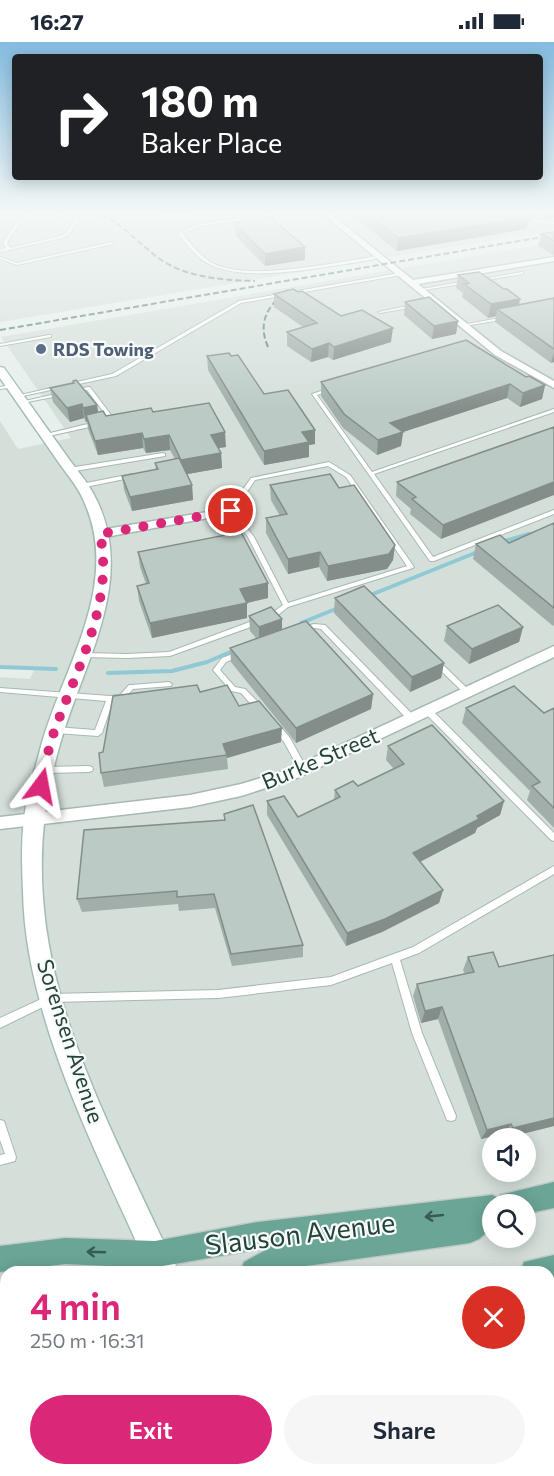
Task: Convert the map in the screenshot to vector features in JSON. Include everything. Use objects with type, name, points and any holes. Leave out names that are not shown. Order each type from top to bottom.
[{"type":"main road","points":[[536,1199],[554,1195]]},
{"type":"main road","name":"Slauson Avenue","points":[[0,1258],[65,1251],[160,1263],[258,1235],[482,1210]]},
{"type":"main road","points":[[264,1266],[281,1256],[470,1230],[482,1219]]},
{"type":"street","points":[[405,278],[486,343],[515,364],[554,386]]},
{"type":"street","points":[[411,283],[441,278]]},
{"type":"street","name":"Sorensen Avenue","points":[[0,370],[13,393],[81,486],[94,510],[100,534],[104,570],[99,610],[56,730],[33,820],[33,900],[52,998],[81,1087],[160,1263]]},
{"type":"street","points":[[100,534],[231,511]]},
{"type":"street","name":"Burke Street","points":[[0,823],[190,801],[242,790],[303,769],[554,651]]},
{"type":"lane","points":[[13,393],[114,375],[240,302],[378,278]]},
{"type":"lane","points":[[419,290],[492,278]]},
{"type":"lane","points":[[425,304],[435,302]]},
{"type":"lane","points":[[380,312],[416,306]]},
{"type":"lane","points":[[464,326],[514,316]]},
{"type":"lane","points":[[0,345],[48,336]]},
{"type":"lane","points":[[474,346],[486,343]]},
{"type":"lane","points":[[337,387],[314,394],[432,560],[554,512]]},
{"type":"lane","points":[[13,393],[88,388],[112,420],[45,435]]},
{"type":"lane","points":[[370,474],[554,410]]},
{"type":"lane","points":[[69,470],[163,455]]},
{"type":"lane","points":[[84,655],[170,654],[276,615],[286,606],[411,567],[348,476],[329,464],[253,479],[231,511],[251,537],[286,606]]},
{"type":"lane","points":[[81,486],[137,475]]},
{"type":"lane","points":[[238,536],[251,537]]},
{"type":"lane","points":[[296,632],[314,626],[323,627],[411,718]]},
{"type":"lane","points":[[246,651],[224,660],[216,670],[233,689],[243,691],[263,711]]},
{"type":"lane","points":[[434,659],[467,692]]},
{"type":"lane","points":[[0,690],[110,699],[122,698],[131,687],[169,684]]},
{"type":"lane","points":[[56,730],[98,734],[110,699]]},
{"type":"lane","points":[[428,711],[554,838]]},
{"type":"lane","points":[[269,719],[287,740],[303,769]]},
{"type":"lane","points":[[45,770],[89,769]]},
{"type":"lane","points":[[0,1023],[52,998],[218,994],[331,981],[416,950],[554,870]]},
{"type":"lane","points":[[395,958],[417,1033],[452,1116]]},
{"type":"lane","points":[[0,1125],[11,1157],[0,1160]]},
{"type":"shaded area","points":[[0,278],[265,278],[0,322]]},
{"type":"shaded area","points":[[345,278],[554,278],[554,1266],[0,1266],[0,677],[30,679],[35,668],[0,665],[0,421],[18,449],[71,438],[1,337]]},
{"type":"building","points":[[462,278],[488,278],[520,299],[491,304],[464,284],[469,283]]},
{"type":"building","points":[[293,289],[298,292],[302,291],[341,316],[362,310],[393,328],[334,347],[329,343],[312,349],[287,332],[317,323],[274,294]]},
{"type":"building","points":[[429,297],[458,321],[434,326],[405,302]]},
{"type":"building","points":[[554,298],[554,349],[497,309]]},
{"type":"building","points":[[466,340],[526,377],[529,376],[545,385],[523,393],[510,384],[390,423],[403,432],[378,440],[344,414],[321,382]]},
{"type":"building","points":[[229,353],[231,356],[238,355],[264,394],[288,390],[315,430],[302,432],[309,442],[264,451],[207,356]]},
{"type":"building","points":[[76,380],[97,405],[83,408],[82,404],[67,408],[50,388],[74,383],[73,381]]},
{"type":"building","points":[[209,403],[225,432],[211,435],[221,453],[181,460],[169,435],[144,439],[142,433],[95,441],[86,415],[103,411],[106,416],[151,408],[153,412]]},
{"type":"building","points":[[554,427],[554,482],[443,525],[412,499],[416,497],[397,482]]},
{"type":"building","points":[[179,458],[192,485],[130,497],[122,476],[158,469],[155,463]]},
{"type":"building","points":[[330,474],[339,488],[354,485],[395,545],[389,554],[328,566],[320,552],[288,559],[266,518],[287,514],[270,485]]},
{"type":"building","points":[[554,523],[554,608],[476,544],[500,535],[509,543]]},
{"type":"building","points":[[241,532],[268,583],[240,589],[247,603],[150,623],[137,586],[149,583],[138,552]]},
{"type":"building","points":[[364,586],[444,663],[412,677],[335,598]]},
{"type":"building","points":[[498,605],[523,627],[472,649],[447,626]]},
{"type":"building","points":[[271,607],[282,619],[259,627],[249,616]]},
{"type":"building","points":[[306,621],[373,694],[296,728],[230,648]]},
{"type":"building","points":[[197,685],[200,692],[227,685],[239,706],[259,701],[282,728],[223,744],[227,755],[101,773],[99,753],[103,752],[113,696]]},
{"type":"building","points":[[514,686],[544,713],[554,708],[554,808],[532,786],[540,782],[466,708]]},
{"type":"building","points":[[432,725],[504,801],[477,816],[479,819],[413,853],[443,890],[385,919],[347,933],[267,801],[284,796],[298,817],[340,797],[335,790],[353,781],[358,786],[404,764],[388,746]]},
{"type":"building","points":[[253,805],[303,945],[231,954],[214,894],[177,897],[177,891],[77,899],[84,830],[225,820],[224,814]]},
{"type":"building","points":[[493,952],[499,967],[554,955],[554,1118],[513,1128],[511,1124],[486,1128],[442,1007],[425,1011],[417,984],[474,972],[468,957]]},
{"type":"waterway","points":[[523,536],[537,532]]},
{"type":"waterway","points":[[501,542],[529,534]]},
{"type":"waterway","points":[[368,596],[480,551]]},
{"type":"waterway","points":[[301,623],[338,608]]},
{"type":"waterway","points":[[108,673],[172,671],[207,662],[235,650]]},
{"type":"waterway","points":[[0,667],[56,669]]},
{"type":"railway","points":[[212,278],[255,281]]},
{"type":"railway","points":[[0,330],[304,278]]},
{"type":"railway","points":[[268,347],[264,330],[266,315],[275,302],[288,290]]},
{"type":"place","name":"RDS Towing","points":[[41,349]]},
{"type":"route","points":[[41,786],[51,742],[99,610],[104,570],[104,552],[100,534],[231,511]]}]
